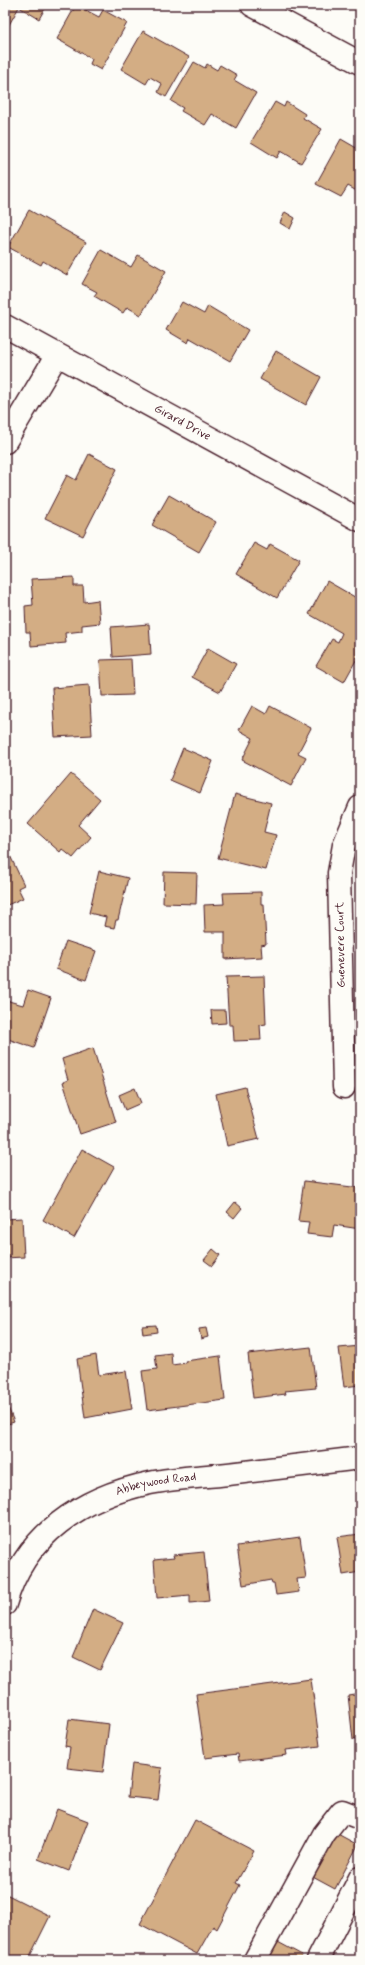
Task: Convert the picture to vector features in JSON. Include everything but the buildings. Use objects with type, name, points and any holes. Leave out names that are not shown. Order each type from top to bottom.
[{"type":"street","points":[[252,5],[360,63]]},
{"type":"street","name":"Girard Drive","points":[[5,326],[360,520]]},
{"type":"street","points":[[5,442],[57,355]]},
{"type":"street","name":"Guenevere Court","points":[[344,1087],[339,874],[344,845],[360,807]]},
{"type":"street","name":"Abbeywood Road","points":[[5,1604],[9,1591],[29,1554],[45,1535],[68,1515],[93,1500],[149,1484],[360,1458]]},
{"type":"street","points":[[254,1960],[324,1834],[342,1811],[360,1818]]},
{"type":"street","points":[[318,1960],[360,1878]]}]
